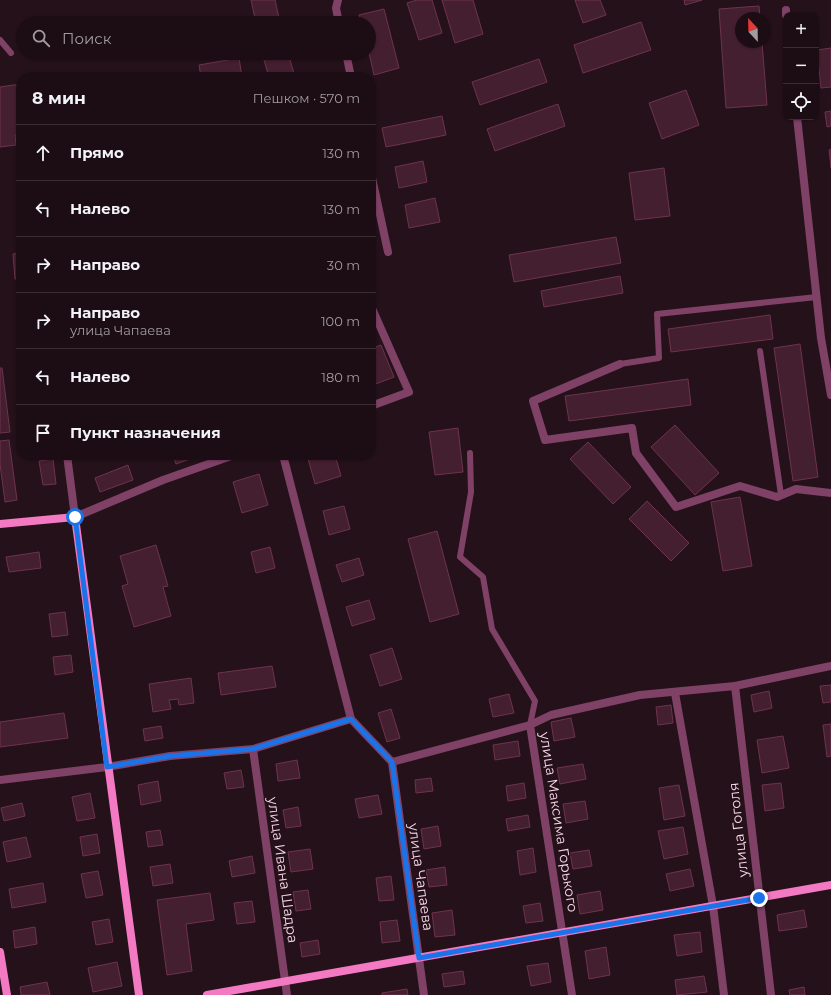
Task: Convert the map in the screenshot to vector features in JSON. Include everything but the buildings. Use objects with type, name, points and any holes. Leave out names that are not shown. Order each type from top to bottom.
[{"type":"street","points":[[338,0],[336,8],[338,16]]},
{"type":"street","points":[[347,60],[350,72]]},
{"type":"street","points":[[797,120],[817,297],[831,395]]},
{"type":"street","points":[[376,196],[388,252]]},
{"type":"street","points":[[376,317],[409,392],[376,404]]},
{"type":"street","points":[[620,364],[533,401],[545,440],[632,428],[636,453],[676,507],[740,486],[777,497],[796,489],[831,493]]},
{"type":"street","points":[[68,460],[107,767],[139,995]]},
{"type":"street","points":[[0,524],[75,517],[163,480],[220,460]]},
{"type":"street","points":[[284,460],[351,719],[392,762],[530,725],[551,715],[571,710],[640,695],[675,693],[735,686],[831,666]]},
{"type":"street","name":"улица Гоголя","points":[[735,686],[771,995]]},
{"type":"street","points":[[675,693],[713,906],[724,995]]},
{"type":"street","points":[[0,780],[107,767],[170,756],[253,749],[351,719]]},
{"type":"street","name":"улица Максима Горького","points":[[530,725],[564,932],[572,995]]},
{"type":"street","name":"улица Ивана Шадра","points":[[253,749],[287,995]]},
{"type":"street","name":"улица Чапаева","points":[[392,762],[424,995]]},
{"type":"street","points":[[206,995],[831,885]]},
{"type":"street","points":[[0,952],[7,995]]},
{"type":"lane","points":[[0,40],[11,53]]},
{"type":"lane","points":[[620,364],[659,358],[657,314],[817,297]]},
{"type":"lane","points":[[760,351],[781,495]]},
{"type":"lane","points":[[470,453],[471,492],[460,557],[483,577],[492,629],[535,701],[530,725]]},
{"type":"route","points":[[75,517],[107,767],[170,756],[253,749],[351,719],[392,762],[419,958],[759,898]]}]
